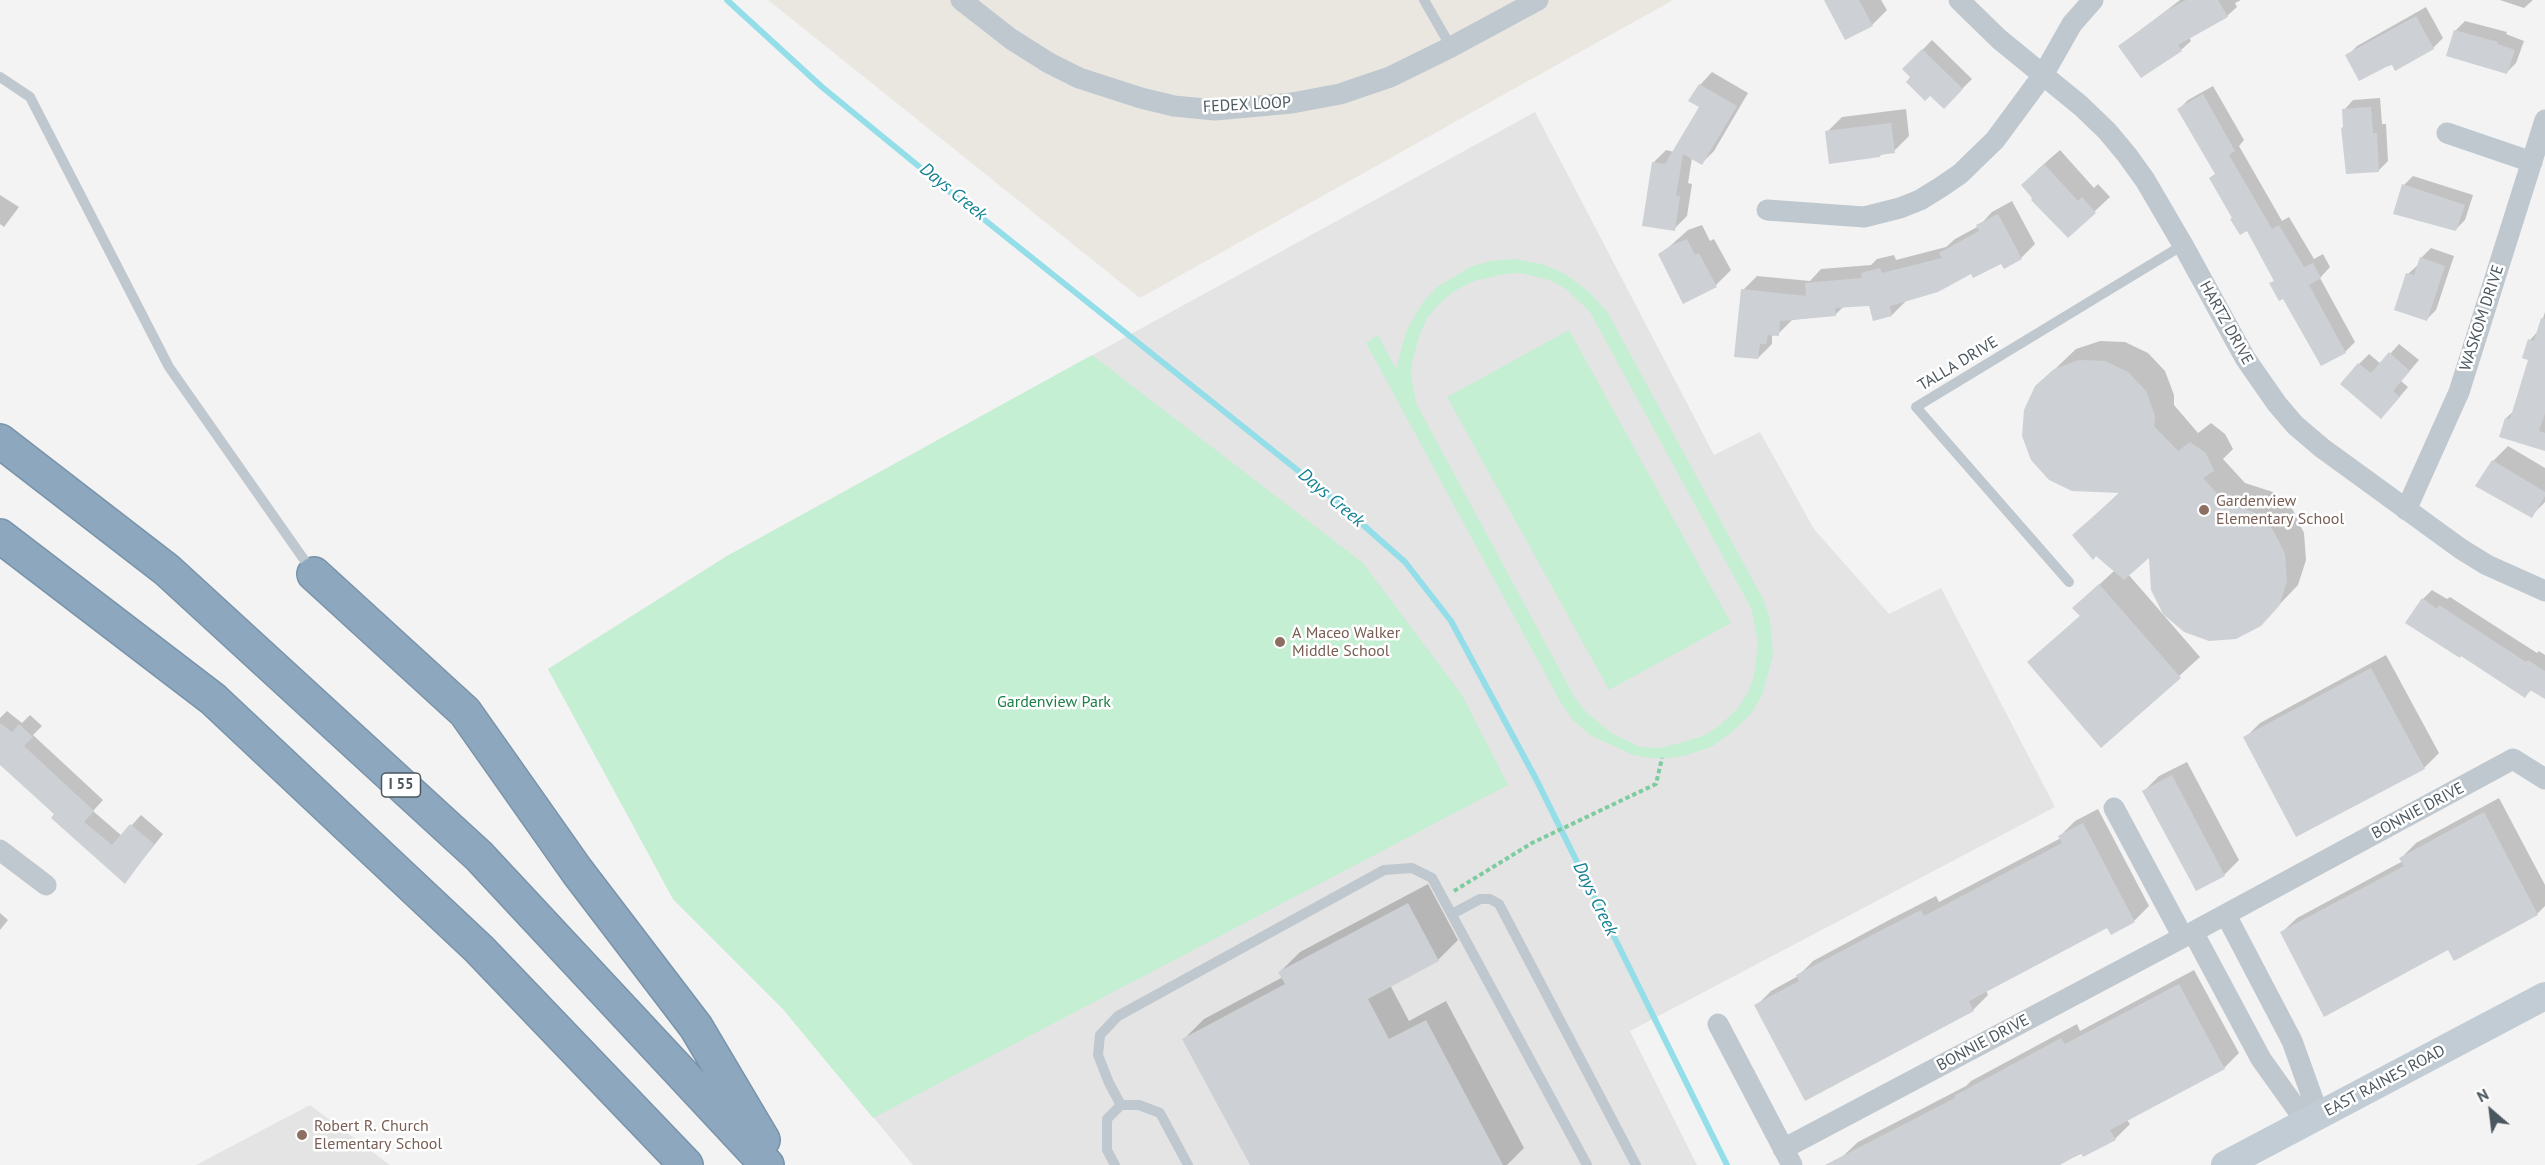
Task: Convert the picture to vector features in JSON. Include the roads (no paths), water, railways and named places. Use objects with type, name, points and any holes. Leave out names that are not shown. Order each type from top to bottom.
[{"type":"highway","name":"I 55","points":[[0,441],[167,570],[479,856],[767,1165]]},
{"type":"highway","points":[[0,536],[213,699],[479,949],[686,1165]]},
{"type":"highway","points":[[314,574],[465,712],[577,871],[696,1028],[777,1165]]},
{"type":"main road","name":"EAST RAINES ROAD","points":[[2226,1165],[2545,996]]},
{"type":"street","name":"FEDEX LOOP","points":[[961,0],[1011,39],[1049,63],[1079,78],[1142,98],[1215,110],[1292,104],[1340,94],[1390,77],[1538,0]]},
{"type":"street","name":"HARTZ DRIVE","points":[[1959,0],[1999,39],[2081,106],[2120,147],[2145,180],[2245,358],[2277,404],[2322,448],[2406,510],[2487,565],[2545,591]]},
{"type":"street","points":[[1767,210],[1864,217],[1900,208],[1920,200],[1960,174],[1995,140],[2043,75],[2072,24],[2093,0]]},
{"type":"street","name":"WASKOM DRIVE","points":[[2406,510],[2459,392],[2545,120]]},
{"type":"street","points":[[2447,133],[2532,162]]},
{"type":"street","name":"BONNIE DRIVE","points":[[1788,1157],[2188,935],[2513,759],[2545,779]]},
{"type":"street","points":[[2114,808],[2261,1059],[2313,1119]]},
{"type":"street","points":[[0,850],[46,885]]},
{"type":"street","points":[[2226,915],[2292,1041],[2313,1119]]},
{"type":"street","points":[[1718,1024],[1788,1157]]},
{"type":"lane","points":[[1424,0],[1451,47]]},
{"type":"lane","points":[[0,77],[30,97],[169,367],[314,574]]},
{"type":"lane","name":"TALLA DRIVE","points":[[2069,582],[1917,407],[2182,244]]},
{"type":"lane","points":[[1121,1105],[1098,1055],[1100,1035],[1118,1016],[1383,870],[1412,868],[1432,878],[1587,1165]]},
{"type":"lane","points":[[1452,914],[1480,900],[1490,899],[1499,904],[1636,1165]]},
{"type":"lane","points":[[1115,1165],[1107,1150],[1107,1119],[1121,1105],[1139,1105],[1160,1113],[1188,1165]]},
{"type":"waterway","name":"Days Creek","points":[[727,0],[822,87],[1336,501],[1405,562],[1451,621],[1536,779],[1727,1165]]},
{"type":"place","name":"Gardenview Elementary School","points":[[2204,510]]},
{"type":"place","name":"A Maceo Walker Middle School","points":[[1280,642]]},
{"type":"place","name":"Robert R. Church Elementary School","points":[[302,1135]]},
{"type":"park label","name":"Gardenview Park","points":[[1054,702]]}]
